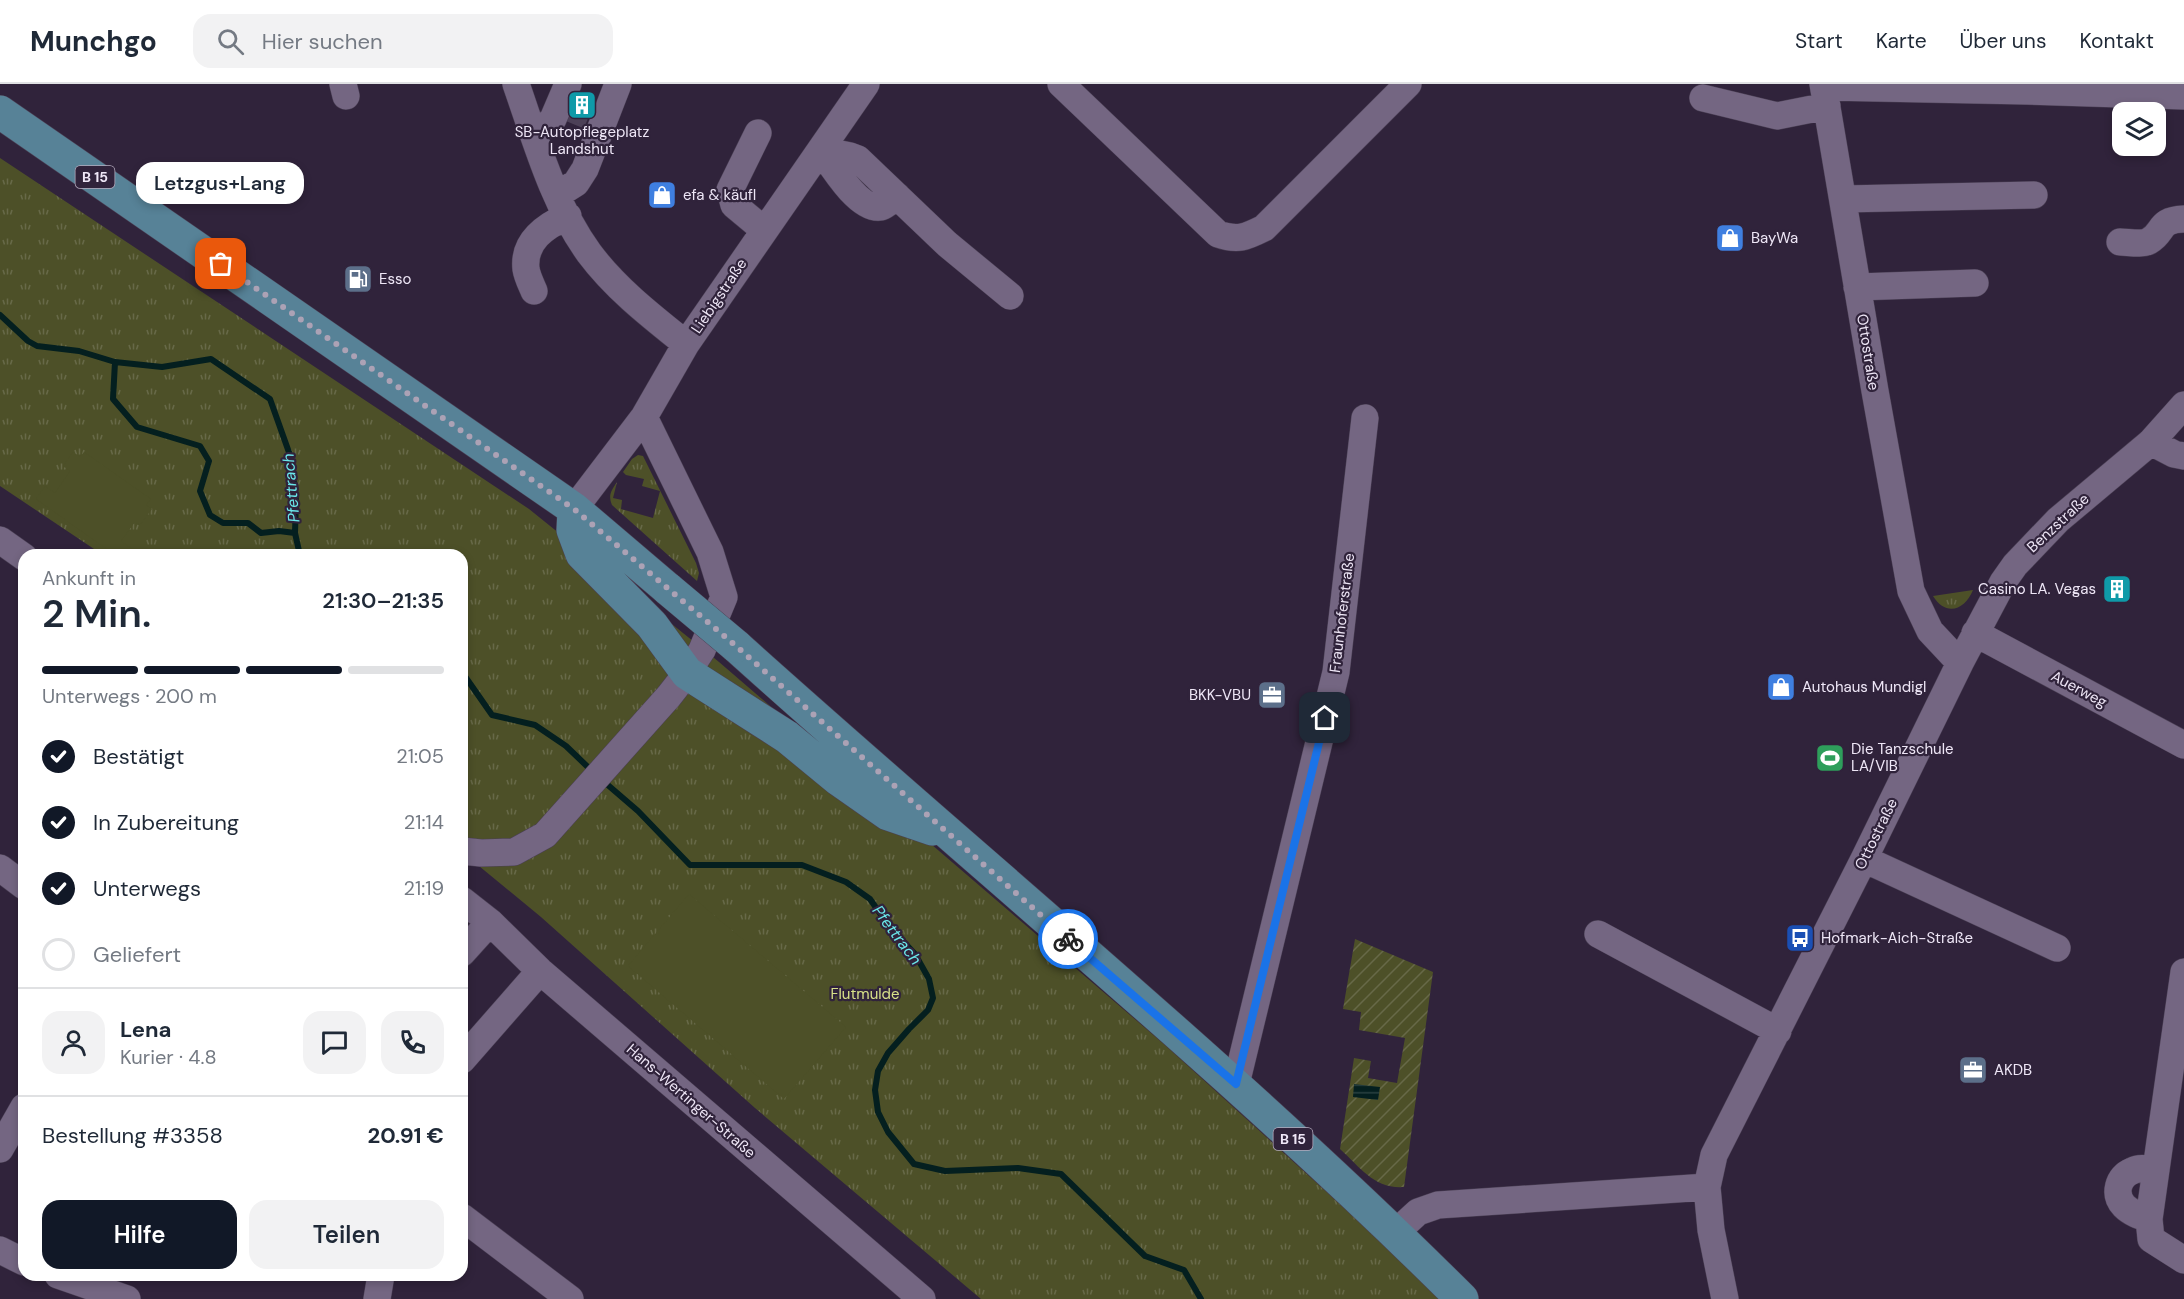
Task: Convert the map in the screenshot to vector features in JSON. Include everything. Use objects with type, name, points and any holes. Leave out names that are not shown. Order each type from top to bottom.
[{"type":"main road","name":"B 15","points":[[2,112],[574,509],[736,646],[948,835],[1236,1084],[1462,1299]]},
{"type":"main road","points":[[574,509],[573,530],[582,554],[652,625],[687,673],[787,737],[888,814],[948,835]]},
{"type":"street","points":[[516,84],[562,206],[588,252],[616,286],[686,344]]},
{"type":"street","name":"Liebigstraße","points":[[574,509],[644,417],[686,344],[866,84]]},
{"type":"street","points":[[1061,84],[1218,234],[1231,239],[1246,237],[1264,228],[1408,84]]},
{"type":"street","points":[[1703,98],[1777,116],[1825,92],[2026,91],[2184,96]]},
{"type":"street","name":"Ottostraße","points":[[1725,1299],[1711,1230],[1707,1187],[1714,1155],[1960,663],[1930,631],[1911,591],[1825,92]]},
{"type":"street","points":[[533,132],[585,101],[585,169],[553,223],[536,235],[528,249],[526,269],[534,291]]},
{"type":"street","points":[[758,133],[730,190],[735,205],[764,230]]},
{"type":"street","points":[[821,150],[858,159],[947,243],[1010,296]]},
{"type":"street","points":[[1843,199],[2034,195]]},
{"type":"street","points":[[2120,242],[2146,242],[2167,222],[2184,219]]},
{"type":"street","points":[[1857,287],[1975,284]]},
{"type":"street","name":"Benzstraße","points":[[1960,663],[2003,582],[2015,565],[2058,520],[2151,442],[2184,405]]},
{"type":"street","points":[[468,851],[514,852],[545,835],[687,673],[702,650],[724,597],[710,552],[644,417]]},
{"type":"street","name":"Fraunhoferstraße","points":[[1236,1084],[1336,672],[1365,418]]},
{"type":"street","points":[[2151,442],[2174,454],[2184,456]]},
{"type":"street","points":[[0,540],[18,553]]},
{"type":"street","name":"Auerweg","points":[[1975,633],[2184,745]]},
{"type":"street","points":[[1864,859],[2057,948]]},
{"type":"street","points":[[0,868],[18,882]]},
{"type":"street","name":"Hans-Wertinger-Straße","points":[[468,905],[490,922],[540,971],[922,1299]]},
{"type":"street","points":[[468,946],[490,922]]},
{"type":"street","points":[[1598,934],[1778,1031]]},
{"type":"street","points":[[468,1053],[540,971]]},
{"type":"street","points":[[2184,972],[2149,1220],[2151,1239],[2184,1260]]},
{"type":"street","points":[[0,1149],[18,1118]]},
{"type":"street","points":[[1394,1234],[1418,1212],[1438,1205],[1707,1187]]},
{"type":"street","points":[[468,1222],[570,1299]]},
{"type":"street","points":[[0,1250],[18,1259]]},
{"type":"street","points":[[75,1281],[127,1299]]},
{"type":"street","points":[[377,1299],[380,1281]]},
{"type":"green space","name":"Flutmulde","points":[[0,158],[529,509],[719,662],[1165,1045],[1373,1234],[1440,1299],[981,1299],[755,1108],[541,917],[468,857],[468,549],[94,549],[0,486]]},
{"type":"green space","points":[[73,452],[80,457],[84,452],[151,499],[146,505],[152,509],[140,525],[135,522],[121,541],[132,549],[107,549],[36,499],[45,486],[55,493],[70,471],[63,466]]},
{"type":"green space","points":[[638,455],[643,456],[696,563],[699,573],[697,581],[612,505],[611,493],[617,482],[613,498],[622,500],[621,509],[653,518],[660,491],[642,486],[644,479],[626,475],[623,472],[632,459]]},
{"type":"green space","points":[[1973,590],[1970,597],[1960,606],[1949,609],[1938,603],[1933,596]]},
{"type":"green space","points":[[689,894],[846,1027],[784,1099],[628,966]]},
{"type":"green space","points":[[1355,939],[1433,972],[1404,1187],[1393,1187],[1376,1181],[1340,1149],[1354,1058],[1371,1061],[1368,1078],[1397,1083],[1405,1038],[1359,1030],[1361,1012],[1343,1009]]},
{"type":"shaded area","points":[[1354,1084],[1380,1087],[1378,1100],[1353,1097]]},
{"type":"waterway","name":"Pfettrach","points":[[0,315],[28,341],[37,346],[79,351],[115,362],[113,399],[137,427],[200,446],[209,461],[200,491],[210,515],[223,523],[248,523],[261,533],[279,531],[295,533],[299,549]]},
{"type":"waterway","name":"Pfettrach","points":[[115,362],[162,367],[211,359],[270,399],[291,458],[296,501],[295,533]]},
{"type":"waterway","name":"Pfettrach","points":[[468,681],[492,715],[535,725],[566,746],[592,771]]},
{"type":"waterway","name":"Pfettrach","points":[[602,780],[638,811],[690,865],[802,865],[846,882],[870,899],[888,925],[915,954],[929,979],[933,998],[928,1010],[888,1053],[878,1071],[875,1090],[878,1112],[888,1132],[914,1164],[945,1171],[1018,1168],[1061,1174],[1145,1256],[1184,1270],[1201,1299]]},
{"type":"tunnel","points":[[570,108],[589,116]]},
{"type":"way so far","points":[[221,264],[574,509],[736,646],[1068,939]]},
{"type":"place","name":"SB-Autopflegeplatz Landshut","points":[[582,105]]},
{"type":"place","name":"efa & käufl","points":[[662,195]]},
{"type":"place","name":"BayWa","points":[[1730,238]]},
{"type":"place","name":"Letzgus+Lang","points":[[221,264]]},
{"type":"place","name":"Esso","points":[[358,279]]},
{"type":"place","name":"Casino LA. Vegas","points":[[2117,589]]},
{"type":"place","name":"Autohaus Mundigl","points":[[1781,687]]},
{"type":"place","name":"BKK-VBU","points":[[1272,695]]},
{"type":"place","name":"Die Tanzschule LA/VIB","points":[[1830,758]]},
{"type":"place","name":"Hofmark-Aich-Straße","points":[[1800,938]]},
{"type":"place","name":"AKDB","points":[[1973,1070]]},
{"type":"route","points":[[1068,939],[1236,1084],[1325,718]]}]
